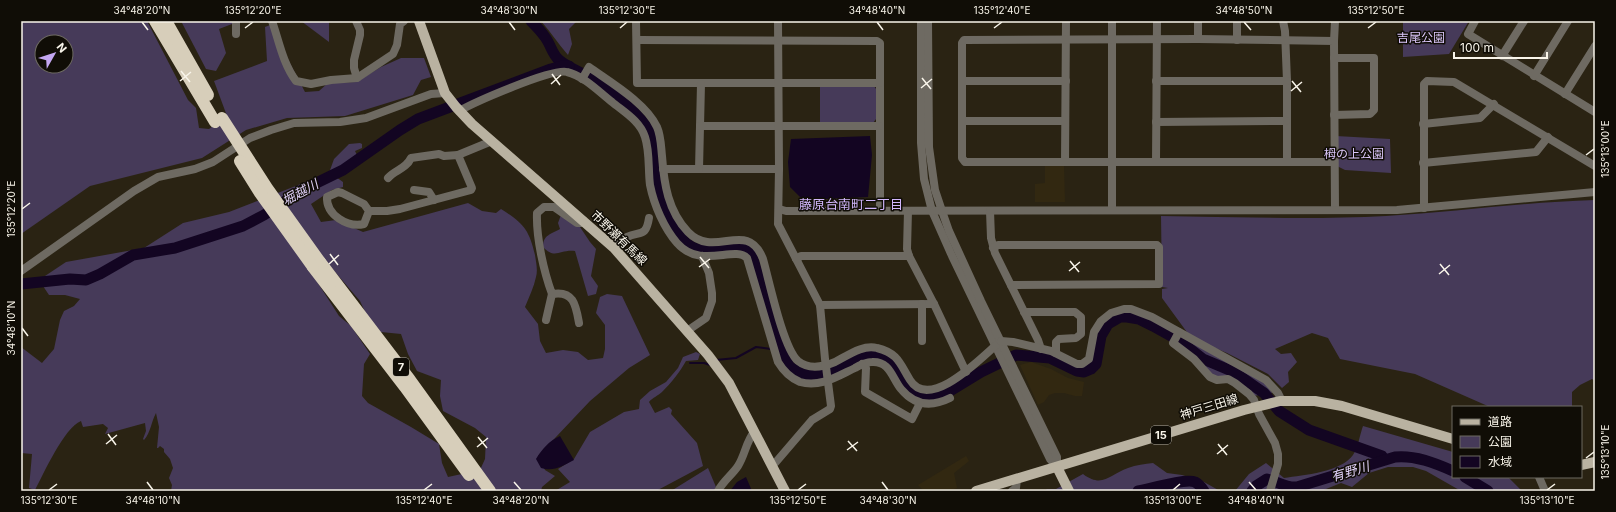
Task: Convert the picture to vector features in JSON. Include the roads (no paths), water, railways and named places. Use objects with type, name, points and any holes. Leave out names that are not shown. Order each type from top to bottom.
[{"type":"highway","name":"7","points":[[155,21],[218,120],[267,188],[316,264],[480,491]]},
{"type":"highway","name":"7","points":[[166,21],[218,120]]},
{"type":"highway","name":"7","points":[[316,264],[410,380],[490,491]]},
{"type":"main road","name":"市野瀬有馬線","points":[[420,21],[445,93],[456,107],[492,141],[614,248],[708,355],[729,383],[785,491]]},
{"type":"main road","name":"神戸三田線","points":[[976,491],[1260,405],[1281,401],[1310,400],[1337,405],[1452,439]]},
{"type":"main road","points":[[1582,465],[1595,462]]},
{"type":"main road","points":[[1057,467],[1068,488]]},
{"type":"street","points":[[236,21],[236,34]]},
{"type":"street","points":[[272,21],[290,73],[296,81],[311,84],[331,80],[357,78],[393,54],[397,45],[401,22]]},
{"type":"street","points":[[356,21],[360,30],[354,60],[354,68],[357,78]]},
{"type":"street","points":[[636,21],[637,83],[880,83]]},
{"type":"street","points":[[771,464],[776,462],[812,420],[830,409],[820,305],[778,224],[778,21]]},
{"type":"street","points":[[921,21],[921,143],[924,179],[932,211],[1003,353],[1050,459],[1057,467]]},
{"type":"street","points":[[928,21],[929,147],[936,190],[949,231],[998,343]]},
{"type":"street","points":[[1065,162],[1066,21]]},
{"type":"street","points":[[1112,21],[1112,210]]},
{"type":"street","points":[[1156,161],[1157,21]]},
{"type":"street","points":[[1198,21],[1198,39]]},
{"type":"street","points":[[1237,21],[1237,40]]},
{"type":"street","points":[[1282,21],[1285,41],[1287,81],[1287,162]]},
{"type":"street","points":[[1335,21],[1335,210]]},
{"type":"street","points":[[1475,21],[1468,34],[1534,76],[1595,112]]},
{"type":"street","points":[[1502,56],[1524,21]]},
{"type":"street","points":[[1534,76],[1568,21]]},
{"type":"street","points":[[1334,41],[1066,39],[964,40],[962,43],[962,158],[965,162],[1334,162]]},
{"type":"street","points":[[637,40],[877,41],[880,43],[880,210]]},
{"type":"street","points":[[1565,94],[1595,46]]},
{"type":"street","points":[[1334,58],[1374,58],[1374,110],[1370,114],[1334,115]]},
{"type":"street","points":[[582,78],[589,67],[647,112],[657,126],[660,138],[667,194],[672,209],[686,230],[694,238],[703,242],[712,243],[742,239],[758,248],[763,259],[792,354],[799,362],[807,366],[818,368],[826,367],[857,351],[875,347],[893,354],[899,360],[911,382],[919,388],[936,390],[966,372],[998,343]]},
{"type":"street","points":[[456,107],[476,102],[550,73],[566,72],[582,78],[635,121],[642,130],[646,142],[650,186],[662,215],[677,243],[689,252],[702,256],[737,253],[745,256],[749,261],[778,362],[782,369],[793,378],[804,383],[815,384],[871,361],[884,364],[902,390],[920,403],[937,404],[950,398]]},
{"type":"street","points":[[962,81],[1066,81]]},
{"type":"street","points":[[1156,81],[1287,81]]},
{"type":"street","points":[[1424,208],[1423,124],[1424,84],[1427,81],[1454,82],[1494,104],[1595,166]]},
{"type":"street","points":[[699,169],[701,84]]},
{"type":"street","points":[[21,271],[122,200],[158,177],[195,169],[213,162],[250,138],[294,123],[340,122],[366,118],[431,94],[445,93]]},
{"type":"street","points":[[1423,124],[1480,118],[1494,104]]},
{"type":"street","points":[[962,121],[1065,121]]},
{"type":"street","points":[[1156,122],[1286,121]]},
{"type":"street","points":[[700,126],[879,126]]},
{"type":"street","points":[[1424,163],[1536,152],[1548,137]]},
{"type":"street","points":[[388,178],[397,170],[406,166],[411,158],[434,154],[458,155],[492,141]]},
{"type":"street","points":[[370,211],[364,224],[358,226],[337,218],[327,203],[327,197],[342,192],[364,204],[370,211],[387,211],[400,209],[471,190],[472,188],[458,155]]},
{"type":"street","points":[[663,168],[779,169]]},
{"type":"street","points":[[414,190],[429,192],[434,200]]},
{"type":"street","points":[[779,209],[908,211],[1397,210],[1595,192]]},
{"type":"street","points":[[546,320],[552,294],[542,258],[538,233],[537,213],[544,207],[554,207],[577,223],[582,223],[583,220]]},
{"type":"street","points":[[662,215],[672,209]]},
{"type":"street","points":[[990,210],[991,238],[993,248],[1041,349]]},
{"type":"street","points":[[908,211],[907,248],[909,256],[934,304],[966,372]]},
{"type":"street","points":[[614,248],[626,238],[647,230],[649,218]]},
{"type":"street","points":[[993,248],[998,245],[1069,244],[1157,245],[1160,247],[1159,284],[1011,285]]},
{"type":"street","points":[[687,331],[706,318],[712,301],[709,273],[702,256]]},
{"type":"street","points":[[796,259],[801,256],[909,256]]},
{"type":"street","points":[[552,294],[567,294],[571,298],[576,306],[579,323]]},
{"type":"street","points":[[922,304],[922,341]]},
{"type":"street","points":[[820,305],[934,304]]},
{"type":"street","points":[[998,343],[1041,349],[1056,353],[1077,364],[1086,362],[1091,354],[1094,332],[1101,321],[1111,313],[1124,309],[1139,311],[1266,380],[1278,393],[1281,401]]},
{"type":"street","points":[[1024,312],[1075,312],[1080,317],[1081,334],[1076,338],[1059,339],[1056,342],[1056,353]]},
{"type":"street","points":[[1179,332],[1172,343],[1194,359],[1210,377],[1217,380],[1228,379],[1235,382],[1260,405],[1278,454],[1278,464],[1271,490]]},
{"type":"street","points":[[862,364],[866,368],[865,392],[912,419],[920,403]]},
{"type":"street","points":[[718,491],[737,466],[748,440],[754,432]]},
{"type":"street","points":[[1539,478],[1545,491]]},
{"type":"street","points":[[1012,491],[1016,488],[1017,479]]},
{"type":"water","points":[[870,136],[872,155],[868,197],[803,200],[790,187],[788,162],[791,139]]},
{"type":"water","points":[[560,436],[574,460],[554,469],[541,468],[536,459],[552,440]]},
{"type":"water","points":[[746,477],[752,491],[730,491],[737,482]]},
{"type":"waterway","points":[[531,21],[547,40],[559,60],[570,68],[591,78],[621,100],[646,126],[651,136],[654,170],[660,198],[667,216],[683,240],[691,247],[700,250],[734,247],[749,251],[753,259],[782,352],[789,366],[798,372],[806,375],[817,376],[872,355],[883,358],[892,365],[907,387],[916,393],[927,398],[940,397],[981,372],[1016,355],[1050,358],[1077,371],[1084,372],[1091,369],[1096,364],[1101,336],[1108,324],[1120,317],[1127,317],[1139,319],[1153,326],[1180,341],[1203,359],[1234,372],[1264,393],[1279,411],[1309,430],[1382,456],[1384,459]]},
{"type":"waterway","name":"堀越川","points":[[21,284],[70,279],[86,280],[100,274],[133,255],[175,248],[243,226],[264,215],[302,190],[343,170],[418,119],[551,69],[569,66]]},
{"type":"waterway","points":[[716,360],[736,358],[756,347],[771,349]]},
{"type":"waterway","points":[[690,363],[704,363],[710,365]]},
{"type":"waterway","name":"有野川","points":[[1252,491],[1256,486],[1267,479],[1285,486],[1297,487],[1395,457],[1417,458],[1452,471]]},
{"type":"waterway","name":"有野川","points":[[1467,478],[1488,491]]},
{"type":"waterway","name":"有野川","points":[[1138,491],[1184,481],[1195,482],[1204,491]]},
{"type":"district","name":"藤原台南町二丁目","points":[[851,204]]},
{"type":"park label","name":"吉尾公園","points":[[1421,38]]},
{"type":"park label","name":"栂の上公園","points":[[1354,154]]}]
